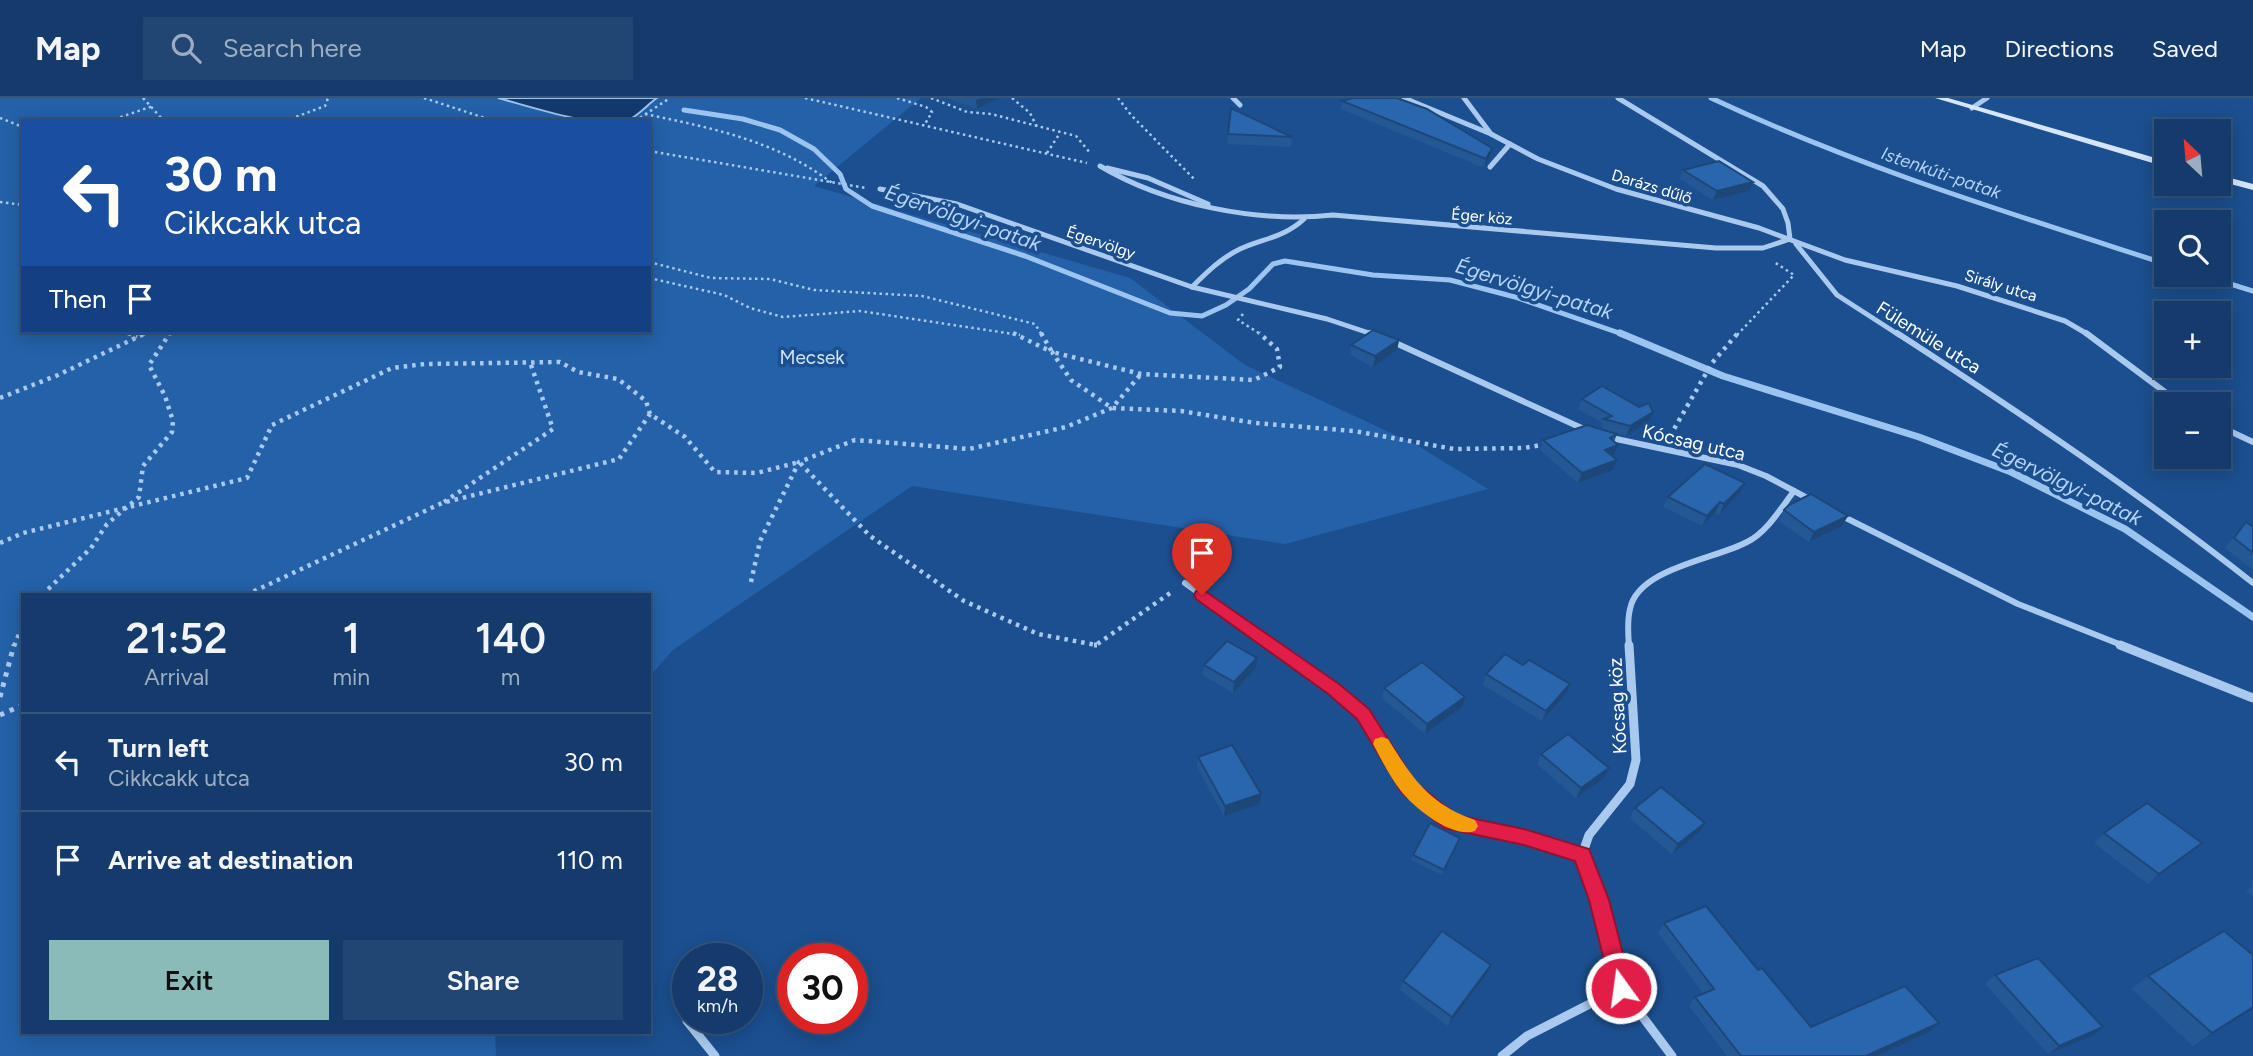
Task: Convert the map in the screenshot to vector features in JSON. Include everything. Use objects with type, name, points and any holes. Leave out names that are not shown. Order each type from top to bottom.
[{"type":"main road","points":[[1939,98],[2154,161]]},
{"type":"main road","points":[[2231,181],[2253,187]]},
{"type":"street","points":[[1233,98],[1240,105]]},
{"type":"street","name":"Darázs dűlő","points":[[1404,98],[1491,134],[1538,159],[1616,189],[1790,239]]},
{"type":"street","name":"Darázs dűlő","points":[[1464,98],[1491,134]]},
{"type":"street","points":[[1618,98],[1763,186],[1778,199],[1791,225],[1790,239]]},
{"type":"street","points":[[1972,108],[1987,98]]},
{"type":"street","points":[[1490,167],[1510,144]]},
{"type":"street","points":[[1100,166],[1122,180],[1162,197],[1217,208],[1304,219]]},
{"type":"street","points":[[1100,166],[1148,178],[1217,208]]},
{"type":"street","name":"Égervölgy","points":[[880,189],[957,204],[1192,288]]},
{"type":"street","name":"Éger köz","points":[[1192,288],[1218,261],[1242,247],[1273,240],[1296,228],[1304,219],[1333,215],[1716,248],[1755,249],[1777,246],[1790,239]]},
{"type":"street","name":"Sirály utca","points":[[1790,239],[1845,260],[1957,286],[2065,321],[2098,340],[2164,392]]},
{"type":"street","name":"Fülemüle utca","points":[[1790,239],[1810,255],[1822,278],[1837,295],[1993,395],[2183,528],[2253,583]]},
{"type":"street","points":[[1192,288],[1327,318],[1404,345],[1590,431]]},
{"type":"street","points":[[2231,432],[2253,442]]},
{"type":"street","name":"Kócsag utca","points":[[1601,435],[1741,466],[1819,504]]},
{"type":"street","name":"Kócsag köz","points":[[1583,855],[1589,835],[1630,784],[1636,760],[1628,629],[1630,606],[1643,587],[1666,572],[1748,541],[1760,533],[1794,491]]},
{"type":"street","points":[[1831,510],[2018,604],[2253,698]]},
{"type":"street","points":[[1185,583],[1333,689],[1363,714],[1408,787],[1451,822],[1524,837],[1583,855],[1599,900],[1621,988],[1672,1056]]},
{"type":"street","points":[[1502,1056],[1527,1036],[1621,988]]},
{"type":"street","points":[[697,1034],[715,1056]]},
{"type":"path","points":[[143,98],[163,119]]},
{"type":"path","points":[[290,119],[325,106],[328,98]]},
{"type":"path","points":[[424,98],[488,119]]},
{"type":"path","points":[[638,119],[670,98]]},
{"type":"path","points":[[805,98],[1100,166]]},
{"type":"path","points":[[897,98],[926,107],[932,112],[925,124]]},
{"type":"path","points":[[931,98],[967,112],[991,114],[1076,136],[1100,166]]},
{"type":"path","points":[[1012,98],[1030,113],[1037,127]]},
{"type":"path","points":[[1118,98],[1130,115],[1185,170]]},
{"type":"path","points":[[115,119],[153,106]]},
{"type":"path","points":[[645,114],[689,123],[780,151],[832,184]]},
{"type":"path","points":[[0,118],[21,126]]},
{"type":"path","points":[[1047,153],[1060,133]]},
{"type":"path","points":[[651,151],[853,187]]},
{"type":"path","points":[[0,202],[21,205]]},
{"type":"path","points":[[651,263],[711,278],[770,279],[814,289],[889,296],[922,296],[1035,324],[1071,380],[1112,408]]},
{"type":"path","points":[[1662,450],[1713,363],[1794,275]]},
{"type":"path","points":[[651,278],[724,295],[750,308],[783,317],[860,311],[1018,334],[1052,352],[1141,374],[1254,380],[1280,367],[1277,349],[1262,335],[1238,320],[1247,300]]},
{"type":"path","points":[[127,333],[138,337]]},
{"type":"path","points":[[0,398],[58,375],[147,333]]},
{"type":"path","points":[[44,593],[91,548],[107,524],[139,497],[143,466],[172,432],[173,421],[165,396],[149,366],[170,333]]},
{"type":"path","points":[[250,593],[442,503],[553,429],[530,362]]},
{"type":"path","points":[[0,543],[23,533],[198,494],[247,478],[272,425],[392,368],[560,362],[578,372],[618,379],[646,401],[650,414],[685,437],[715,472],[757,473],[799,462],[855,440],[969,449],[1066,427],[1112,408],[1181,411],[1255,423],[1354,431],[1454,449],[1524,448],[1556,442],[1578,427]]},
{"type":"path","points":[[1112,408],[1141,374]]},
{"type":"path","points":[[442,503],[619,459],[650,414]]},
{"type":"path","points":[[751,582],[760,541],[799,462]]},
{"type":"path","points":[[799,462],[870,536],[964,601],[1038,634],[1096,645],[1185,583]]},
{"type":"path","points":[[0,697],[21,629]]},
{"type":"path","points":[[0,715],[21,706]]},
{"type":"green space","name":"Mecsek","points":[[0,98],[498,98],[555,114],[589,119],[21,119],[21,333],[651,333],[651,119],[630,119],[657,98],[921,98],[814,186],[1130,278],[1245,365],[1417,445],[1488,489],[1285,544],[912,486],[673,650],[651,675],[651,593],[21,593],[21,1034],[495,1034],[496,1056],[0,1056]]},
{"type":"shaded area","points":[[498,98],[657,98],[630,119],[581,119]]},
{"type":"building","points":[[1353,98],[1397,98],[1427,109],[1492,148],[1486,159],[1342,101]]},
{"type":"building","points":[[1231,108],[1292,137],[1228,134]]},
{"type":"building","points":[[1719,161],[1753,182],[1717,191],[1683,170]]},
{"type":"building","points":[[1373,330],[1399,340],[1375,356],[1351,345]]},
{"type":"building","points":[[1602,386],[1639,407],[1649,403],[1653,412],[1630,426],[1604,419],[1612,416],[1582,399]]},
{"type":"building","points":[[1587,425],[1617,434],[1610,438],[1618,445],[1605,450],[1617,460],[1582,473],[1543,440]]},
{"type":"building","points":[[1705,464],[1745,483],[1707,516],[1668,497]]},
{"type":"building","points":[[1811,494],[1848,516],[1814,532],[1784,510]]},
{"type":"building","points":[[2246,522],[2253,527],[2253,553],[2234,538]]},
{"type":"building","points":[[1227,641],[1257,658],[1234,682],[1204,665]]},
{"type":"building","points":[[1505,654],[1523,665],[1529,660],[1570,684],[1546,711],[1486,674]]},
{"type":"building","points":[[1422,662],[1465,697],[1427,724],[1384,688]]},
{"type":"building","points":[[1568,734],[1609,768],[1581,788],[1541,754]]},
{"type":"building","points":[[1232,745],[1261,794],[1225,806],[1198,757]]},
{"type":"building","points":[[1661,787],[1705,823],[1678,844],[1635,808]]},
{"type":"building","points":[[2147,803],[2202,843],[2159,874],[2104,833]]},
{"type":"building","points":[[1430,823],[1460,838],[1444,870],[1413,855]]},
{"type":"building","points":[[1706,906],[1758,970],[1762,968],[1811,1027],[1905,986],[1939,1023],[1866,1056],[1741,1056],[1695,997],[1714,989],[1664,923]]},
{"type":"building","points":[[1442,931],[1491,965],[1452,1017],[1403,981]]},
{"type":"building","points":[[2224,931],[2253,955],[2253,1007],[2212,1033],[2148,976]]},
{"type":"building","points":[[2038,958],[2103,1027],[2059,1046],[1995,975]]},
{"type":"waterway","name":"Istenkúti-patak","points":[[1711,98],[1879,168],[2154,260]]},
{"type":"waterway","name":"Égervölgyi-patak","points":[[684,110],[743,119],[780,130],[814,149],[840,174],[846,189],[872,206],[1025,256],[1170,313],[1202,316],[1226,305],[1249,289],[1273,264],[1285,261],[1373,275],[1450,280],[1515,297],[1624,335]]},
{"type":"waterway","name":"Istenkúti-patak","points":[[2231,284],[2253,291]]},
{"type":"waterway","name":"Égervölgyi-patak","points":[[1620,333],[1624,335]]},
{"type":"waterway","name":"Égervölgyi-patak","points":[[1624,335],[1723,376],[1919,437],[2011,472],[2125,529],[2253,617]]},
{"type":"slow traffic","points":[[1382,744],[1408,787],[1451,822],[1468,826]]},
{"type":"route","points":[[1202,595],[1333,689],[1363,714],[1408,787],[1451,822],[1524,837],[1583,855],[1599,900],[1621,988]]}]
